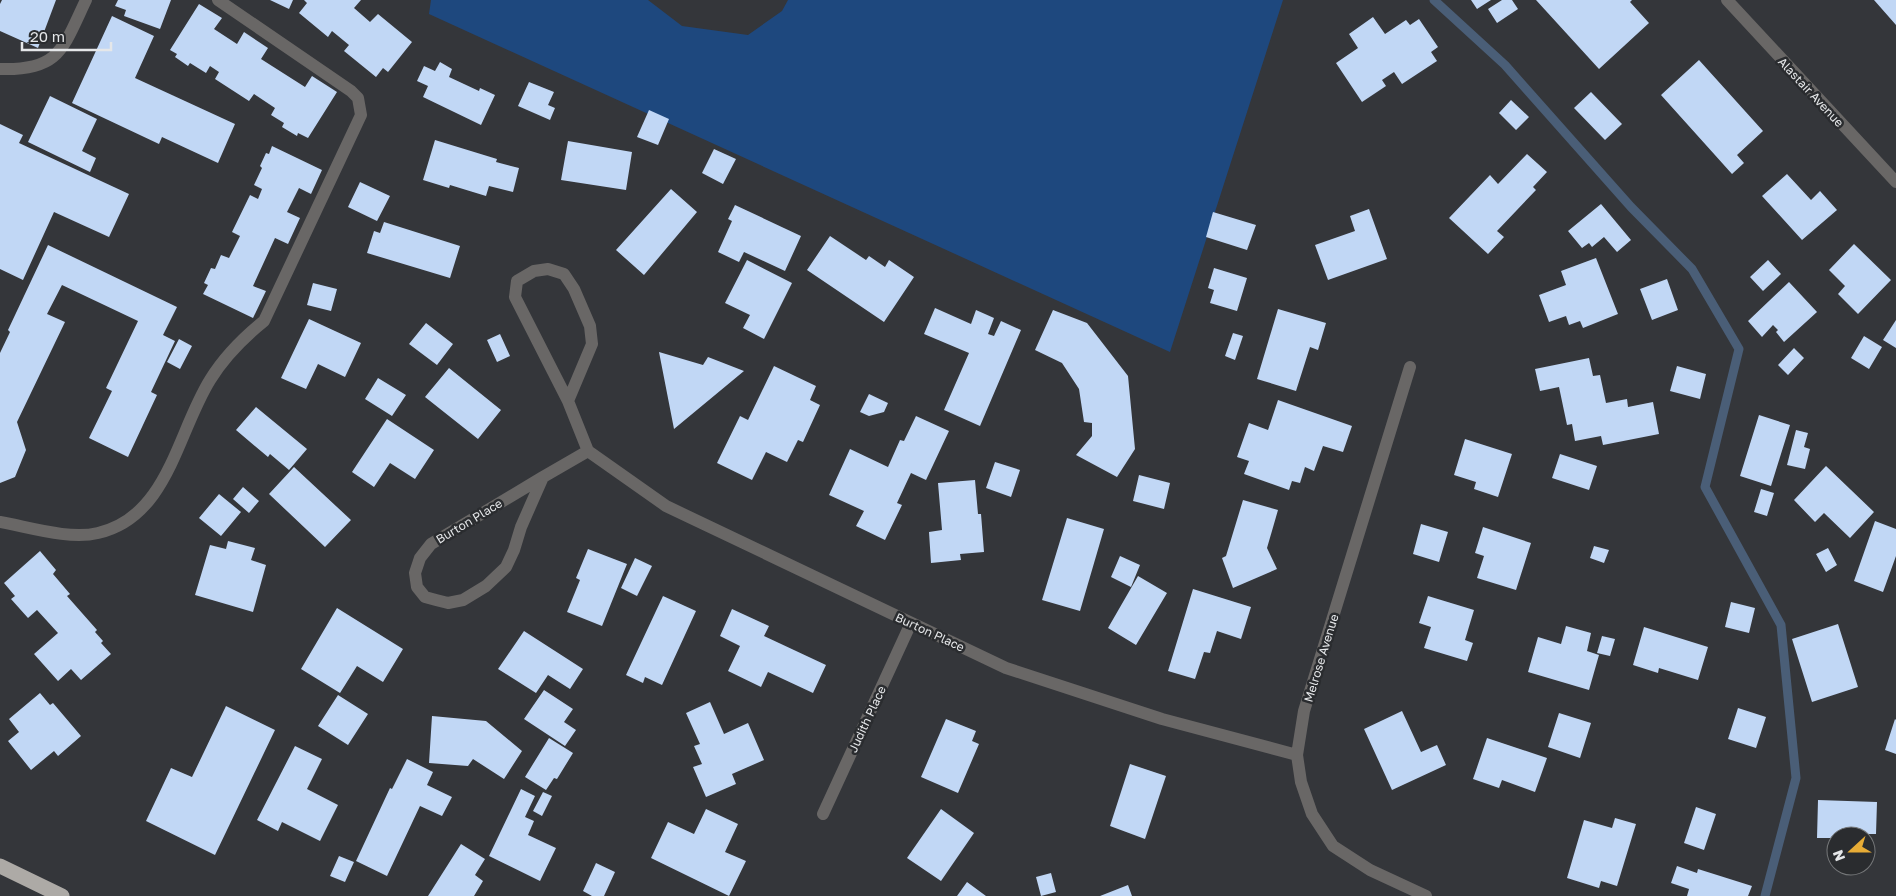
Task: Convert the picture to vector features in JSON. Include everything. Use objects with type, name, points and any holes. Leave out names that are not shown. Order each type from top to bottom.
[{"type":"highway","points":[[0,866],[62,896]]},
{"type":"street","points":[[0,69],[19,69],[36,66],[53,57],[64,46],[86,0]]},
{"type":"street","points":[[0,522],[70,534],[96,534],[120,526],[139,513],[155,494],[210,380],[242,339],[264,321],[361,115],[358,98],[351,90],[218,0]]},
{"type":"street","name":"Alastair Avenue","points":[[1727,0],[1896,182]]},
{"type":"street","points":[[568,401],[592,344],[590,326],[574,289],[564,274],[548,269],[534,271],[517,281],[515,297],[568,401],[588,451]]},
{"type":"street","name":"Melrose Avenue","points":[[1410,367],[1304,711],[1297,755],[1301,782],[1312,814],[1333,846],[1370,870],[1426,896]]},
{"type":"street","name":"Burton Place","points":[[543,477],[506,567],[486,586],[463,600],[448,603],[425,596],[417,587],[415,573],[420,558],[431,544],[543,477],[588,451],[666,506],[1006,668],[1162,719],[1297,755]]},
{"type":"street","name":"Judith Place","points":[[823,814],[911,623]]},
{"type":"shaded area","points":[[431,0],[648,0],[682,26],[748,35],[782,11],[788,0],[1283,0],[1170,352],[429,14]]},
{"type":"building","points":[[2,0],[56,0],[38,48],[0,31],[0,4]]},
{"type":"building","points":[[118,0],[171,0],[160,29],[124,16],[126,10],[115,6]]},
{"type":"building","points":[[270,0],[293,0],[289,9]]},
{"type":"building","points":[[304,0],[361,0],[354,8],[370,22],[378,14],[412,42],[388,72],[383,68],[376,77],[344,51],[349,45],[332,31],[328,37],[299,13],[307,3]]},
{"type":"building","points":[[1471,0],[1491,0],[1477,9]]},
{"type":"building","points":[[1502,0],[1512,0],[1518,9],[1497,23],[1488,9]]},
{"type":"building","points":[[1536,0],[1632,0],[1630,2],[1649,23],[1599,69]]},
{"type":"building","points":[[1874,0],[1896,0],[1896,25]]},
{"type":"building","points":[[199,4],[222,18],[214,29],[237,44],[244,32],[268,48],[261,59],[305,87],[312,76],[337,92],[308,138],[298,133],[297,136],[282,127],[284,123],[271,115],[275,108],[254,94],[249,101],[215,79],[219,72],[210,66],[206,73],[190,63],[188,66],[175,57],[177,54],[170,50]]},
{"type":"building","points":[[112,16],[154,36],[135,78],[235,124],[218,163],[162,137],[159,144],[72,103]]},
{"type":"building","points":[[1373,17],[1385,34],[1406,20],[1410,25],[1419,19],[1438,47],[1431,52],[1437,61],[1402,84],[1394,72],[1382,80],[1386,86],[1362,102],[1336,63],[1358,48],[1349,34]]},
{"type":"building","points":[[1699,60],[1763,131],[1737,155],[1744,163],[1732,174],[1661,95]]},
{"type":"building","points":[[440,62],[452,69],[449,77],[479,91],[480,88],[495,95],[481,125],[423,97],[428,86],[417,81],[424,66],[435,71]]},
{"type":"building","points":[[529,82],[554,92],[548,105],[555,108],[550,120],[518,106]]},
{"type":"building","points":[[1591,92],[1622,124],[1605,140],[1574,108]]},
{"type":"building","points":[[50,96],[97,119],[82,151],[96,158],[90,172],[28,142]]},
{"type":"building","points":[[1511,100],[1529,117],[1516,130],[1499,113]]},
{"type":"building","points":[[649,110],[669,119],[658,145],[637,137]]},
{"type":"building","points":[[0,124],[23,135],[19,143],[129,194],[109,237],[54,212],[23,280],[0,269]]},
{"type":"building","points":[[435,140],[497,159],[496,162],[519,168],[513,192],[489,186],[486,196],[450,185],[449,188],[423,180]]},
{"type":"building","points":[[568,141],[632,152],[626,190],[561,180]]},
{"type":"building","points":[[272,146],[322,170],[311,194],[299,188],[287,212],[300,218],[288,244],[275,238],[253,286],[266,291],[253,318],[203,294],[208,285],[204,283],[211,268],[215,269],[221,255],[229,258],[240,236],[232,232],[250,195],[258,199],[262,189],[254,185],[262,168],[260,166],[266,153],[269,154]]},
{"type":"building","points":[[714,149],[736,159],[723,184],[702,173]]},
{"type":"building","points":[[1527,154],[1547,172],[1533,187],[1536,190],[1497,231],[1504,237],[1488,254],[1449,218],[1490,175],[1498,184]]},
{"type":"building","points":[[1787,174],[1811,200],[1820,191],[1837,210],[1802,240],[1762,196]]},
{"type":"building","points":[[360,182],[390,196],[377,221],[348,207]]},
{"type":"building","points":[[671,189],[697,212],[644,275],[616,250]]},
{"type":"building","points":[[1601,204],[1631,240],[1617,252],[1604,237],[1592,247],[1589,243],[1582,248],[1568,231]]},
{"type":"building","points":[[735,205],[801,236],[785,271],[744,252],[739,262],[718,252],[732,221],[728,219]]},
{"type":"building","points":[[1369,209],[1387,259],[1328,280],[1315,245],[1355,231],[1350,216]]},
{"type":"building","points":[[1213,212],[1256,225],[1247,250],[1206,237]]},
{"type":"building","points":[[384,222],[460,246],[450,278],[367,253],[374,231],[380,233]]},
{"type":"building","points":[[830,236],[866,260],[869,256],[885,267],[889,260],[914,277],[884,322],[807,270]]},
{"type":"building","points":[[1854,244],[1891,280],[1858,314],[1838,294],[1845,286],[1829,270]]},
{"type":"building","points":[[48,245],[177,307],[163,335],[175,341],[151,392],[157,395],[128,457],[89,438],[112,391],[106,388],[138,321],[62,285],[47,314],[65,322],[17,422],[26,450],[15,477],[0,483],[0,353],[10,332],[8,330]]},
{"type":"building","points":[[1596,258],[1618,314],[1583,328],[1580,321],[1569,325],[1566,316],[1549,322],[1539,295],[1566,285],[1561,271]]},
{"type":"building","points":[[747,260],[792,283],[764,339],[743,328],[750,315],[725,303]]},
{"type":"building","points":[[1768,260],[1781,274],[1763,291],[1750,277]]},
{"type":"building","points":[[1214,268],[1247,278],[1237,311],[1210,303],[1214,290],[1208,288]]},
{"type":"building","points":[[1667,279],[1678,310],[1652,320],[1640,289]]},
{"type":"building","points":[[1789,282],[1817,312],[1784,342],[1773,325],[1762,337],[1748,321]]},
{"type":"building","points":[[313,283],[337,289],[331,311],[307,305]]},
{"type":"building","points":[[935,308],[971,324],[976,310],[994,318],[988,334],[994,336],[1001,321],[1021,330],[980,426],[944,410],[969,353],[924,334]]},
{"type":"building","points":[[1278,309],[1326,323],[1318,350],[1310,347],[1296,391],[1257,379]]},
{"type":"building","points":[[1053,310],[1087,323],[1128,376],[1135,449],[1117,477],[1076,455],[1092,436],[1092,423],[1084,422],[1079,389],[1062,363],[1035,350]]},
{"type":"building","points":[[309,319],[361,343],[345,377],[318,364],[306,389],[281,378]]},
{"type":"building","points":[[1896,320],[1896,348],[1883,340]]},
{"type":"building","points":[[426,323],[453,344],[437,365],[409,344]]},
{"type":"building","points":[[1233,333],[1243,336],[1235,360],[1225,356]]},
{"type":"building","points":[[500,334],[510,356],[497,362],[487,340]]},
{"type":"building","points":[[1864,336],[1882,347],[1869,369],[1851,358]]},
{"type":"building","points":[[179,339],[192,346],[180,369],[167,362]]},
{"type":"building","points":[[1794,348],[1804,358],[1788,375],[1778,365]]},
{"type":"building","points":[[659,352],[703,365],[708,357],[744,371],[674,429]]},
{"type":"building","points":[[1589,358],[1593,376],[1600,375],[1606,403],[1627,399],[1628,407],[1653,402],[1659,434],[1603,445],[1601,436],[1575,441],[1572,424],[1567,425],[1559,387],[1540,391],[1535,369]]},
{"type":"building","points":[[774,366],[816,386],[810,400],[820,405],[803,442],[798,440],[787,462],[766,452],[752,480],[717,463],[740,416],[748,420]]},
{"type":"building","points":[[1677,366],[1706,374],[1700,399],[1670,391]]},
{"type":"building","points":[[449,368],[501,410],[478,439],[425,397]]},
{"type":"building","points":[[378,378],[406,395],[392,416],[365,399]]},
{"type":"building","points":[[869,394],[888,403],[884,412],[869,416],[860,412]]},
{"type":"building","points":[[1278,400],[1352,426],[1343,452],[1323,446],[1314,471],[1305,467],[1300,483],[1292,481],[1289,490],[1244,474],[1249,461],[1237,457],[1249,423],[1268,430]]},
{"type":"building","points":[[256,407],[307,449],[289,470],[270,454],[268,457],[236,430]]},
{"type":"building","points":[[1759,415],[1790,425],[1771,486],[1740,476]]},
{"type":"building","points":[[916,416],[949,431],[926,480],[911,473],[897,503],[902,505],[885,540],[856,526],[864,511],[829,495],[850,449],[888,467],[900,440],[904,441]]},
{"type":"building","points":[[387,419],[434,450],[415,479],[390,463],[374,487],[352,472]]},
{"type":"building","points":[[1796,430],[1808,433],[1804,447],[1810,449],[1805,469],[1787,465]]},
{"type":"building","points":[[1465,439],[1512,454],[1498,497],[1474,489],[1476,482],[1454,475]]},
{"type":"building","points":[[1560,454],[1597,466],[1589,490],[1552,478]]},
{"type":"building","points":[[995,462],[1020,470],[1011,497],[986,488]]},
{"type":"building","points":[[1826,466],[1874,512],[1850,538],[1824,513],[1815,522],[1794,500]]},
{"type":"building","points":[[294,467],[351,520],[325,547],[269,494]]},
{"type":"building","points":[[1139,475],[1170,483],[1164,509],[1133,501]]},
{"type":"building","points":[[975,480],[978,514],[981,514],[984,552],[960,554],[961,560],[931,563],[929,532],[942,530],[938,483]]},
{"type":"building","points":[[243,487],[259,501],[249,513],[233,499]]},
{"type":"building","points":[[1761,489],[1774,493],[1767,516],[1754,512]]},
{"type":"building","points":[[219,494],[241,512],[221,536],[199,518]]},
{"type":"building","points":[[1243,500],[1278,510],[1267,548],[1277,569],[1233,588],[1222,558],[1226,556]]},
{"type":"building","points":[[1067,518],[1104,529],[1080,611],[1042,600]]},
{"type":"building","points":[[1875,521],[1896,529],[1896,556],[1883,592],[1854,581]]},
{"type":"building","points":[[1421,524],[1448,532],[1439,562],[1413,554]]},
{"type":"building","points":[[1483,527],[1531,543],[1516,590],[1477,578],[1484,556],[1475,553]]},
{"type":"building","points":[[228,541],[255,548],[251,560],[266,565],[253,612],[195,595],[210,545],[226,549]]},
{"type":"building","points":[[1594,546],[1609,550],[1604,563],[1590,558]]},
{"type":"building","points":[[1828,548],[1837,565],[1826,572],[1816,554]]},
{"type":"building","points":[[588,549],[627,564],[602,626],[567,612],[580,580],[576,578]]},
{"type":"building","points":[[40,551],[56,570],[53,574],[70,594],[67,596],[97,630],[95,632],[103,641],[101,643],[111,654],[81,680],[71,669],[58,681],[34,654],[58,633],[37,610],[28,618],[11,599],[15,596],[4,583]]},
{"type":"building","points":[[1120,556],[1140,565],[1131,587],[1111,577]]},
{"type":"building","points":[[635,558],[652,566],[637,596],[621,588]]},
{"type":"building","points":[[1138,576],[1167,593],[1136,645],[1108,628]]},
{"type":"building","points":[[1193,589],[1251,607],[1241,639],[1217,631],[1210,653],[1204,652],[1195,679],[1168,671]]},
{"type":"building","points":[[663,596],[696,611],[662,685],[645,677],[643,683],[626,675]]},
{"type":"building","points":[[1428,596],[1474,610],[1465,640],[1473,643],[1467,661],[1424,648],[1431,627],[1419,623]]},
{"type":"building","points":[[1731,602],[1755,608],[1749,633],[1725,627]]},
{"type":"building","points":[[337,608],[403,649],[383,682],[357,666],[340,693],[301,669]]},
{"type":"building","points":[[732,609],[769,626],[764,636],[826,665],[813,693],[768,672],[761,687],[728,671],[740,646],[720,636]]},
{"type":"building","points":[[1838,624],[1858,687],[1812,702],[1792,639]]},
{"type":"building","points":[[1566,626],[1591,633],[1587,651],[1599,655],[1589,690],[1528,672],[1538,637],[1561,644]]},
{"type":"building","points":[[1644,627],[1708,647],[1698,680],[1659,668],[1658,673],[1633,665]]},
{"type":"building","points":[[524,631],[583,669],[570,689],[548,675],[536,693],[498,669]]},
{"type":"building","points":[[1602,636],[1615,639],[1610,656],[1597,653]]},
{"type":"building","points":[[544,690],[573,709],[564,722],[576,730],[565,746],[524,719]]},
{"type":"building","points":[[40,693],[50,705],[53,703],[81,736],[58,756],[54,751],[31,770],[8,741],[19,732],[9,719]]},
{"type":"building","points":[[338,695],[368,714],[348,745],[318,726]]},
{"type":"building","points":[[710,702],[724,734],[748,723],[764,760],[732,774],[736,784],[706,797],[693,767],[702,764],[694,746],[700,744],[686,713]]},
{"type":"building","points":[[226,706],[275,730],[215,855],[146,821],[171,768],[192,777]]},
{"type":"building","points":[[1738,708],[1766,717],[1756,748],[1728,739]]},
{"type":"building","points":[[1402,711],[1421,752],[1437,745],[1446,765],[1392,790],[1364,729]]},
{"type":"building","points":[[1559,713],[1591,723],[1580,758],[1548,747]]},
{"type":"building","points":[[432,716],[486,721],[522,751],[504,779],[473,759],[468,766],[429,763]]},
{"type":"building","points":[[946,719],[976,731],[972,741],[979,744],[958,793],[921,777]]},
{"type":"building","points":[[1896,720],[1896,754],[1885,750]]},
{"type":"building","points":[[549,738],[573,753],[557,779],[554,778],[546,790],[525,777]]},
{"type":"building","points":[[1487,738],[1547,758],[1535,792],[1502,780],[1499,788],[1473,779]]},
{"type":"building","points":[[295,746],[322,759],[307,789],[338,805],[320,841],[282,822],[278,831],[257,820]]},
{"type":"building","points":[[407,759],[433,772],[427,785],[452,797],[442,816],[420,806],[387,876],[356,861],[390,788],[392,789]]},
{"type":"building","points":[[1130,764],[1166,776],[1145,839],[1110,826]]},
{"type":"building","points":[[521,789],[535,796],[525,817],[534,821],[528,835],[556,848],[540,881],[489,856]]},
{"type":"building","points":[[543,792],[552,796],[542,816],[533,811]]},
{"type":"building","points":[[1818,800],[1877,802],[1876,834],[1876,826],[1826,826],[1826,838],[1817,838]]},
{"type":"building","points":[[1696,807],[1716,814],[1704,850],[1684,843]]},
{"type":"building","points":[[706,809],[738,824],[725,852],[746,861],[729,896],[651,858],[668,822],[694,834]]},
{"type":"building","points":[[941,809],[974,833],[941,881],[907,858]]},
{"type":"building","points":[[1615,818],[1636,824],[1617,886],[1601,881],[1599,888],[1567,878],[1584,820],[1612,828]]},
{"type":"building","points":[[461,844],[485,859],[475,875],[483,881],[474,896],[428,896]]},
{"type":"building","points":[[339,856],[354,862],[345,882],[330,876]]},
{"type":"building","points":[[596,863],[615,872],[604,896],[592,896],[583,891]]},
{"type":"building","points":[[1677,866],[1697,873],[1698,869],[1752,886],[1748,896],[1687,896],[1689,889],[1671,883]]},
{"type":"building","points":[[1051,873],[1056,892],[1041,896],[1036,877]]},
{"type":"building","points":[[967,882],[986,896],[957,896]]},
{"type":"building","points":[[1128,885],[1132,896],[1100,896]]},
{"type":"waterway","points":[[1434,0],[1505,65],[1631,207],[1692,269],[1739,349],[1705,487],[1781,625],[1796,778],[1765,896]]}]
